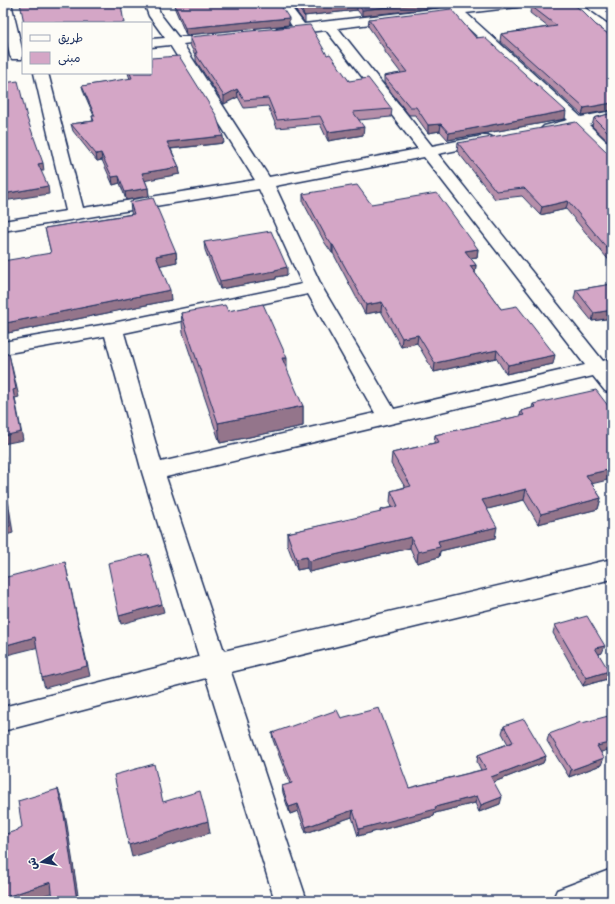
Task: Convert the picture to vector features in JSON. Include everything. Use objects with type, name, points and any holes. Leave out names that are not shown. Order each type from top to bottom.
[{"type":"street","points":[[3,58],[20,56],[5,3]]},
{"type":"street","points":[[150,3],[156,16],[174,41],[265,183],[313,287],[388,417]]},
{"type":"street","points":[[282,3],[301,29]]},
{"type":"street","points":[[270,32],[517,3]]},
{"type":"street","points":[[570,3],[612,33]]},
{"type":"street","points":[[456,10],[579,123],[612,156]]},
{"type":"street","points":[[329,25],[428,150],[605,367],[612,386]]},
{"type":"street","points":[[152,43],[200,39]]},
{"type":"street","points":[[41,74],[76,215]]},
{"type":"street","points":[[534,131],[579,123],[612,115]]},
{"type":"street","points":[[3,226],[265,183],[428,150],[504,137]]},
{"type":"street","points":[[3,348],[113,329],[313,287]]},
{"type":"street","points":[[113,329],[153,472],[291,901]]},
{"type":"street","points":[[153,472],[605,367]]},
{"type":"street","points":[[3,720],[215,664],[612,569]]},
{"type":"street","points":[[568,901],[612,884]]},
{"type":"building","points":[[20,3],[115,3],[116,5],[121,5],[124,22],[24,22]]},
{"type":"building","points":[[174,3],[279,3],[289,18],[185,28]]},
{"type":"building","points":[[294,3],[357,3],[301,9],[305,17]]},
{"type":"building","points":[[357,3],[421,3],[362,10]]},
{"type":"building","points":[[551,3],[572,3],[596,25],[612,37],[612,103],[584,108],[501,34],[557,26],[531,6]]},
{"type":"building","points":[[451,9],[476,38],[484,37],[566,111],[449,133],[441,124],[428,125],[416,107],[410,107],[384,76],[407,72],[386,45],[369,19]]},
{"type":"building","points":[[310,25],[327,55],[330,54],[349,81],[368,78],[392,109],[353,112],[364,127],[328,132],[320,116],[277,120],[268,98],[244,100],[237,89],[224,96],[195,53],[197,53],[190,37]]},
{"type":"building","points":[[179,56],[216,115],[223,136],[167,142],[179,167],[142,173],[148,188],[125,192],[119,176],[112,177],[101,153],[96,154],[71,124],[94,121],[92,116],[95,116],[82,86],[132,78],[130,74],[152,74],[152,58]]},
{"type":"building","points":[[18,81],[27,118],[43,163],[38,164],[48,186],[3,194],[3,83]]},
{"type":"building","points":[[612,113],[612,136],[594,118]]},
{"type":"building","points":[[576,122],[607,152],[612,154],[612,254],[568,201],[542,207],[524,188],[496,191],[458,143]]},
{"type":"building","points":[[357,185],[371,204],[437,193],[478,249],[465,251],[476,265],[470,266],[501,309],[517,306],[555,355],[508,365],[497,350],[435,363],[418,335],[402,338],[382,302],[366,305],[303,194]]},
{"type":"building","points":[[153,198],[176,252],[156,256],[170,290],[6,323],[3,311],[3,261],[51,253],[45,228],[134,214],[130,202]]},
{"type":"building","points":[[271,231],[287,267],[275,271],[220,281],[204,242]]},
{"type":"building","points":[[612,284],[612,310],[594,313],[576,290]]},
{"type":"building","points":[[263,304],[287,358],[282,358],[303,406],[218,423],[181,313],[225,305],[228,311]]},
{"type":"building","points":[[9,354],[16,389],[13,390],[21,432],[3,436],[3,355]]},
{"type":"building","points":[[596,390],[612,411],[612,469],[586,475],[601,498],[541,514],[526,489],[482,500],[497,527],[438,541],[440,547],[418,552],[411,537],[309,561],[307,557],[296,559],[287,533],[381,512],[380,510],[398,506],[391,491],[411,486],[392,453],[439,442],[435,435],[524,415],[521,411],[536,407],[533,404]]},
{"type":"building","points":[[3,451],[5,463],[3,463]]},
{"type":"building","points":[[3,473],[10,526],[3,527]]},
{"type":"building","points":[[148,554],[162,604],[119,616],[108,563]]},
{"type":"building","points":[[65,562],[87,666],[42,678],[35,637],[3,646],[3,578]]},
{"type":"building","points":[[587,616],[605,646],[595,648],[609,671],[586,678],[555,625]]},
{"type":"building","points":[[379,708],[409,788],[486,769],[478,755],[513,742],[504,726],[524,719],[546,756],[491,777],[502,797],[481,805],[477,796],[435,807],[436,809],[359,829],[353,810],[306,827],[298,804],[289,807],[282,786],[292,783],[272,733],[337,710],[341,718]]},
{"type":"building","points":[[612,715],[612,742],[597,746],[604,758],[571,770],[549,734],[581,722]]},
{"type":"building","points":[[154,764],[163,802],[200,791],[208,821],[129,845],[114,775]]},
{"type":"building","points":[[58,789],[64,815],[77,901],[53,901],[51,882],[3,898],[3,835],[18,830],[22,827],[18,801]]}]
